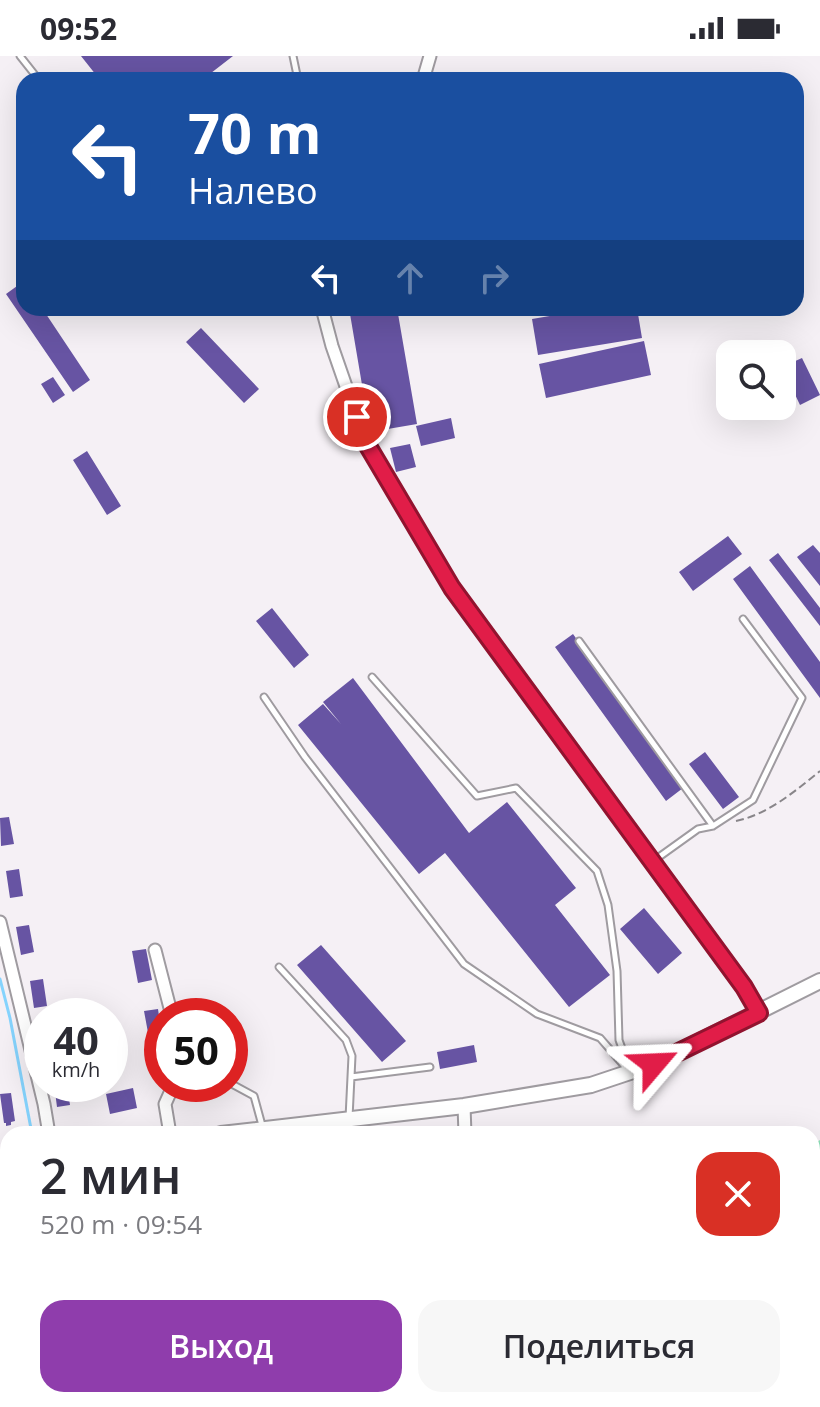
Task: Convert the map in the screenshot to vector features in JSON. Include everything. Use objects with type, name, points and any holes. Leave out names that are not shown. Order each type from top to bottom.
[{"type":"main road","points":[[303,1126],[464,1106],[591,1085],[654,1064],[820,981]]},
{"type":"street","points":[[324,316],[365,441],[444,574],[744,987],[759,1013]]},
{"type":"street","points":[[0,922],[48,1126]]},
{"type":"street","points":[[155,950],[167,998]]},
{"type":"street","points":[[166,1102],[169,1126]]},
{"type":"street","points":[[464,1106],[465,1126]]},
{"type":"lane","points":[[20,56],[33,72]]},
{"type":"lane","points":[[652,862],[698,829],[713,826],[753,800],[802,698],[743,619]]},
{"type":"lane","points":[[579,641],[713,826]]},
{"type":"lane","points":[[372,677],[477,796],[516,788],[597,871],[608,905],[617,971],[619,1040],[631,1073]]},
{"type":"lane","points":[[264,697],[314,769],[464,964],[537,1014],[600,1038],[631,1073]]},
{"type":"lane","points":[[279,967],[346,1040],[352,1056],[349,1119]]},
{"type":"lane","points":[[351,1077],[430,1067]]},
{"type":"lane","points":[[248,1093],[254,1096],[262,1126]]},
{"type":"path","points":[[736,821],[788,798],[820,771]]},
{"type":"building","points":[[81,56],[233,56],[212,72],[94,72]]},
{"type":"building","points":[[16,287],[16,309],[6,294]]},
{"type":"building","points":[[21,316],[47,316],[90,380],[73,392]]},
{"type":"building","points":[[350,316],[398,316],[417,424],[370,432]]},
{"type":"building","points":[[550,316],[638,316],[642,338],[538,355],[532,319]]},
{"type":"building","points":[[201,328],[259,389],[244,403],[186,342]]},
{"type":"building","points":[[644,341],[651,375],[546,398],[539,364]]},
{"type":"building","points":[[802,358],[820,395],[800,405],[796,397],[796,361]]},
{"type":"building","points":[[53,377],[65,395],[53,403],[41,384]]},
{"type":"building","points":[[451,418],[455,438],[421,446],[416,426]]},
{"type":"building","points":[[410,444],[416,467],[396,472],[390,448]]},
{"type":"building","points":[[87,451],[121,506],[107,515],[73,460]]},
{"type":"building","points":[[728,536],[742,554],[693,591],[679,572]]},
{"type":"building","points":[[813,545],[820,553],[820,586],[797,557]]},
{"type":"building","points":[[778,553],[820,608],[820,626],[769,560]]},
{"type":"building","points":[[750,566],[820,662],[820,698],[733,579]]},
{"type":"building","points":[[272,608],[309,655],[294,668],[256,621]]},
{"type":"building","points":[[573,634],[683,788],[666,801],[555,647]]},
{"type":"building","points":[[353,678],[469,833],[507,802],[576,888],[555,905],[610,975],[569,1007],[445,853],[419,874],[298,725],[323,704],[341,724],[323,702]]},
{"type":"building","points":[[705,752],[739,797],[723,809],[689,764]]},
{"type":"building","points":[[9,817],[14,844],[1,846],[0,818]]},
{"type":"building","points":[[19,869],[23,896],[10,898],[6,871]]},
{"type":"building","points":[[644,908],[682,953],[658,974],[620,929]]},
{"type":"building","points":[[29,925],[34,952],[21,955],[16,927]]},
{"type":"building","points":[[321,945],[406,1041],[382,1062],[297,965]]},
{"type":"building","points":[[146,949],[152,980],[138,983],[132,951]]},
{"type":"building","points":[[43,979],[46,998],[33,998],[30,981]]},
{"type":"building","points":[[474,1045],[477,1062],[440,1069],[437,1052]]},
{"type":"building","points":[[133,1088],[137,1108],[110,1114],[108,1102],[128,1102],[128,1089]]},
{"type":"building","points":[[11,1093],[15,1121],[6,1126],[0,1094]]},
{"type":"building","points":[[56,1102],[70,1102],[70,1105],[57,1107]]},
{"type":"waterway","points":[[0,979],[30,1126]]},
{"type":"route","points":[[357,417],[365,441],[452,588],[744,987],[759,1013],[654,1064]]}]
